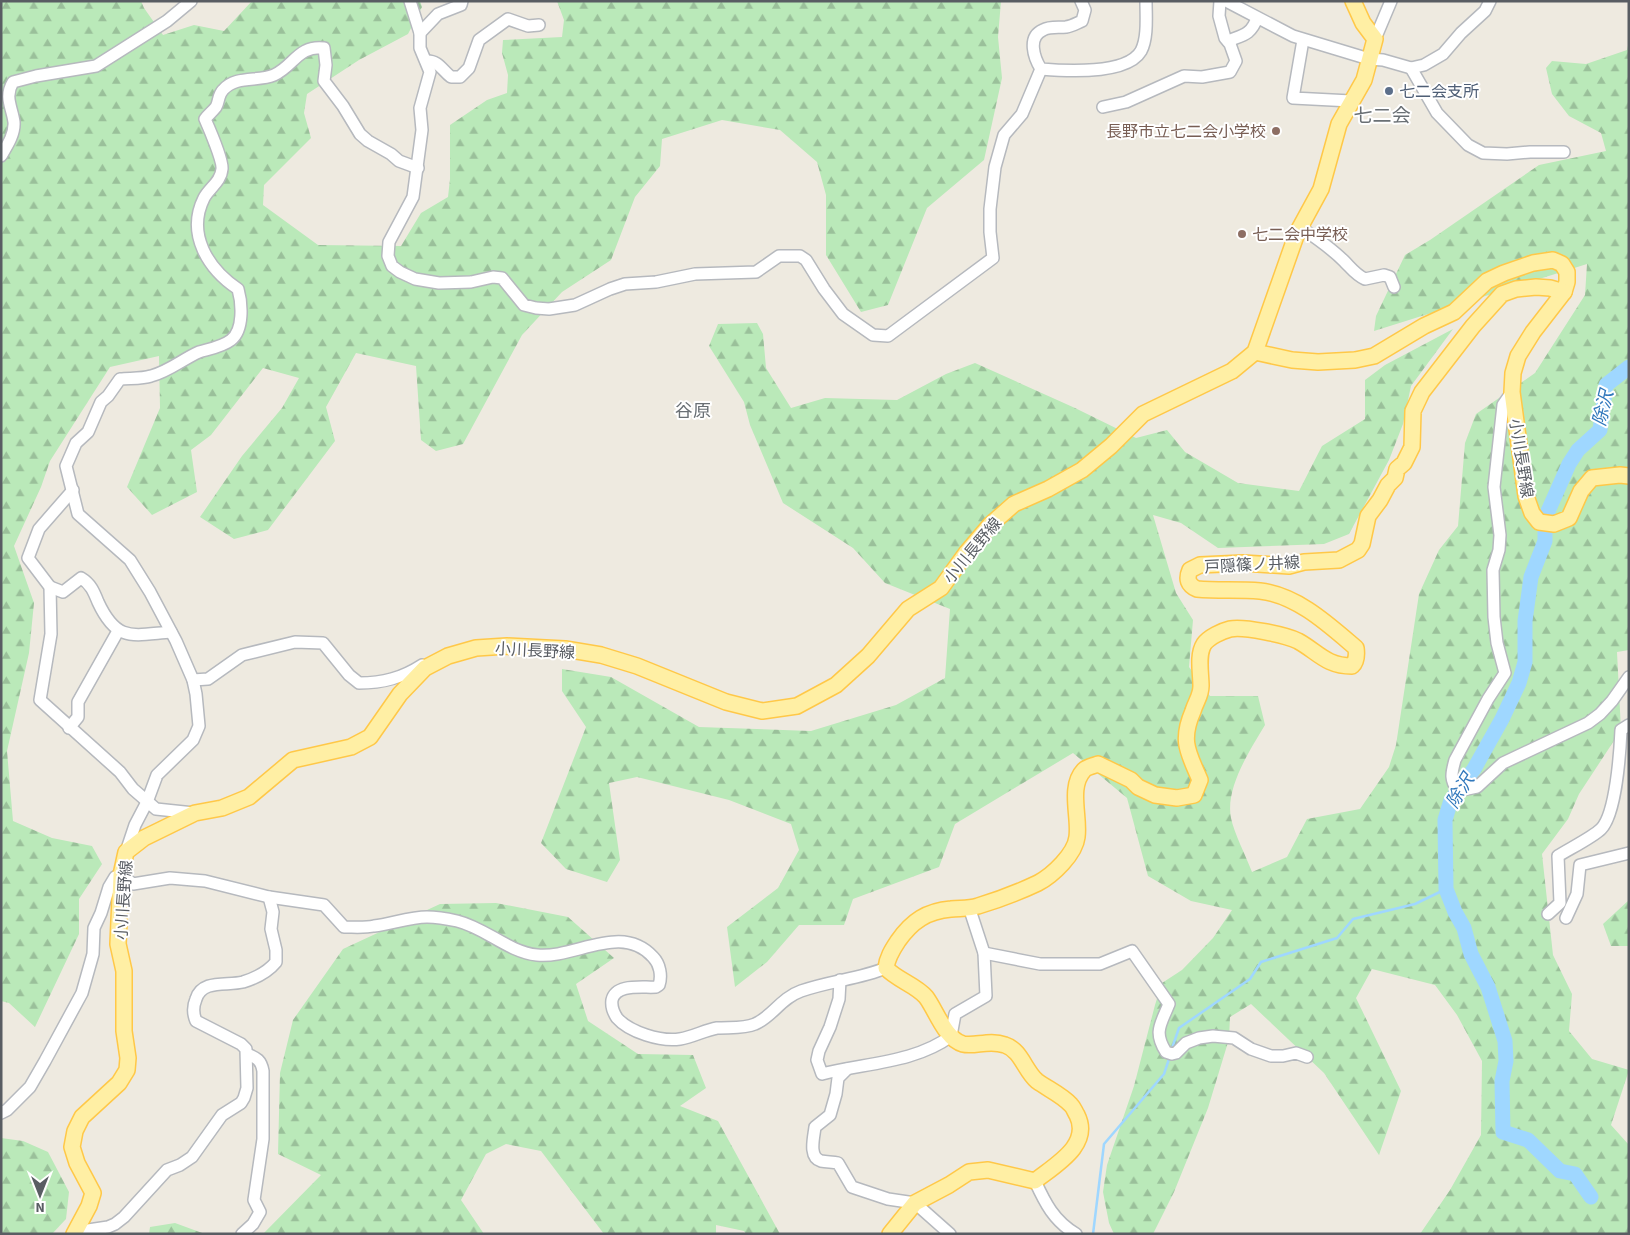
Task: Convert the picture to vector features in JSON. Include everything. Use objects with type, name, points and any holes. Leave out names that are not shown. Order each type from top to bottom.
[{"type":"main road","points":[[1353,1],[1363,23],[1375,39],[1364,80],[1338,124],[1321,189],[1300,227],[1255,352],[1292,360],[1318,362],[1338,362],[1374,356],[1424,326],[1454,312],[1487,281],[1534,263],[1553,260],[1562,264],[1567,272],[1564,292]]},
{"type":"main road","name":"戸隠篠ノ井線","points":[[886,968],[887,960],[895,945],[914,922],[931,912],[976,907],[1040,882],[1070,856],[1077,838],[1078,780],[1085,769],[1098,764],[1155,795],[1177,798],[1194,795],[1200,780],[1190,759],[1186,744],[1186,732],[1193,710],[1201,696],[1202,671],[1200,655],[1204,644],[1210,639],[1232,628],[1278,634],[1297,641],[1339,666],[1352,666],[1357,656],[1356,648],[1324,622],[1295,603],[1261,591],[1197,588],[1188,582],[1190,570],[1200,565],[1243,563],[1289,566],[1304,562],[1339,560],[1358,550],[1362,544],[1368,516],[1388,485],[1395,478],[1398,469],[1404,463],[1412,447],[1413,410],[1422,392],[1473,326],[1502,294],[1516,289],[1536,287],[1564,292]]},
{"type":"main road","name":"小川長野線","points":[[1564,292],[1518,356],[1513,372],[1512,392],[1526,496],[1532,513],[1539,522],[1554,524],[1569,518],[1581,491],[1592,478],[1629,476]]},
{"type":"main road","name":"小川長野線","points":[[75,1233],[89,1206],[93,1193],[77,1163],[72,1147],[75,1131],[82,1117],[120,1083],[127,1070],[128,1058],[124,1031],[124,971],[118,944],[121,875],[126,852],[144,838],[195,813],[222,808],[248,797],[294,760],[351,747],[370,737],[400,694],[425,668],[448,656],[476,648],[507,646],[565,649],[600,655],[637,666],[726,702],[762,712],[797,706],[836,685],[868,656],[908,609],[941,588],[967,552],[990,525],[1014,504],[1048,489],[1082,470],[1111,446],[1143,414],[1232,372],[1255,352]]},
{"type":"main road","points":[[886,968],[891,974],[926,997],[940,1023],[951,1036],[963,1044],[993,1042],[1009,1046],[1037,1081],[1072,1106],[1081,1123],[1078,1143],[1070,1153],[1035,1182],[988,1170],[968,1172],[949,1185],[915,1203],[890,1234]]},
{"type":"street","points":[[1,156],[13,133],[14,123],[8,97],[13,82],[36,76],[96,66],[167,21],[191,1]]},
{"type":"street","points":[[410,1],[420,34],[420,48],[430,72],[420,108],[422,130],[413,198],[388,242],[388,256],[392,266],[400,272],[415,278],[439,283],[471,282],[493,277],[502,278],[524,304],[536,308],[549,309],[575,304],[610,288],[625,284],[656,282],[695,274],[756,272],[779,256],[800,256],[806,260],[824,290],[843,314],[872,335],[888,336],[993,258],[990,209],[995,167],[1004,136],[1022,114],[1041,69],[1034,55],[1034,40],[1043,30],[1066,27],[1082,21],[1085,10],[1081,1]]},
{"type":"street","points":[[420,34],[438,14],[461,5],[462,1]]},
{"type":"street","points":[[1041,69],[1084,72],[1113,67],[1136,57],[1141,51],[1144,40],[1146,1]]},
{"type":"street","points":[[1103,107],[1126,102],[1184,76],[1202,77],[1230,72],[1236,61],[1225,38],[1219,16],[1220,1]]},
{"type":"street","points":[[1226,1],[1303,40],[1411,68],[1424,65],[1443,54],[1461,33],[1485,11],[1490,1]]},
{"type":"street","points":[[1375,39],[1391,1]]},
{"type":"street","points":[[1228,41],[1248,33],[1254,26],[1257,18]]},
{"type":"street","points":[[426,61],[433,60],[451,77],[460,77],[468,68],[479,40],[508,19],[528,26],[539,25]]},
{"type":"street","points":[[1303,40],[1293,98],[1351,101]]},
{"type":"street","points":[[126,852],[135,825],[147,802],[157,775],[193,740],[199,726],[196,694],[193,680],[171,632],[150,592],[130,560],[78,514],[66,466],[76,442],[88,432],[101,402],[108,396],[120,379],[152,376],[198,353],[232,340],[240,324],[241,309],[238,289],[229,283],[214,267],[199,245],[197,229],[198,212],[205,196],[219,179],[222,168],[205,119],[216,108],[223,90],[231,84],[246,79],[272,76],[308,48],[324,48],[326,64],[324,81],[343,106],[360,134],[399,161],[418,168]]},
{"type":"street","points":[[1411,68],[1437,112],[1468,145],[1483,153],[1564,152]]},
{"type":"street","points":[[1300,227],[1344,261],[1356,275],[1365,279],[1384,275],[1390,277],[1394,287]]},
{"type":"street","points":[[1512,392],[1502,405],[1494,487],[1500,535],[1499,550],[1494,570],[1494,617],[1497,643],[1505,672],[1455,760],[1452,770],[1452,783],[1458,791],[1477,787],[1502,763],[1588,723],[1612,701],[1629,677]]},
{"type":"street","points":[[73,490],[39,529],[28,558],[50,587],[64,592],[81,578],[90,583],[104,614],[118,631],[133,635],[171,632]]},
{"type":"street","points":[[50,587],[51,634],[40,700],[120,772],[147,802],[156,809],[195,813]]},
{"type":"street","points":[[69,728],[78,717],[78,702],[118,631]]},
{"type":"street","points":[[193,680],[208,678],[242,656],[295,642],[323,643],[349,675],[359,683],[390,680],[423,665],[425,668]]},
{"type":"street","points":[[1548,914],[1560,903],[1558,856],[1601,828],[1607,818],[1619,773],[1621,730],[1629,725]]},
{"type":"street","points":[[1566,918],[1577,894],[1580,864],[1629,853]]},
{"type":"street","points":[[1,1113],[7,1110],[30,1087],[82,993],[93,954],[94,928],[101,913],[108,887],[115,877],[121,875],[133,884],[170,878],[205,881],[269,897],[324,905],[344,926],[373,927],[426,917],[455,921],[467,924],[522,952],[538,955],[559,954],[584,947],[617,942],[632,944],[645,950],[655,958],[661,979],[656,987],[623,988],[613,996],[613,1011],[627,1027],[634,1031],[657,1037],[681,1039],[716,1029],[748,1026],[759,1022],[789,996],[840,980],[873,974],[886,968]]},
{"type":"street","points":[[75,1233],[108,1227],[124,1217],[167,1170],[180,1165],[192,1157],[222,1115],[234,1108],[244,1098],[247,1088],[246,1048],[196,1021],[194,1004],[198,991],[202,988],[259,977],[276,962],[276,950],[271,929],[273,912],[269,897]]},
{"type":"street","points":[[840,980],[839,999],[817,1060],[822,1074],[848,1067],[905,1057],[938,1046],[951,1036],[955,1014],[986,996],[984,953],[969,907]]},
{"type":"street","points":[[984,953],[1040,964],[1100,964],[1132,951],[1169,1004],[1158,1031],[1158,1038],[1166,1052],[1176,1053],[1186,1043],[1199,1038],[1213,1036],[1234,1038],[1251,1049],[1271,1056],[1296,1053],[1307,1057]]},
{"type":"street","points":[[242,1234],[253,1224],[260,1212],[254,1200],[263,1139],[262,1062],[258,1058],[247,1054]]},
{"type":"street","points":[[848,1067],[838,1078],[830,1115],[815,1127],[813,1152],[816,1158],[820,1161],[838,1162],[852,1187],[888,1199],[915,1203],[950,1234]]},
{"type":"street","points":[[1035,1182],[1049,1210],[1065,1227],[1076,1234]]},
{"type":"green space","points":[[1,1],[141,1],[163,35],[194,25],[224,31],[252,1],[420,1],[422,7],[408,34],[359,60],[307,94],[304,113],[311,138],[264,185],[263,205],[318,245],[401,246],[421,213],[448,197],[450,125],[487,100],[507,93],[508,75],[502,53],[503,40],[562,37],[564,20],[557,1],[1001,1],[998,37],[1002,78],[984,160],[927,208],[888,305],[861,312],[826,255],[826,195],[817,162],[780,130],[722,120],[662,139],[660,166],[635,197],[611,260],[562,292],[522,335],[463,444],[436,451],[421,440],[416,366],[356,353],[326,407],[335,441],[268,530],[234,539],[200,517],[242,456],[282,408],[299,378],[263,368],[211,435],[191,450],[197,492],[152,515],[127,487],[160,408],[159,356],[110,367],[50,461],[41,487],[14,546],[34,603],[29,653],[7,751],[13,821],[52,838],[92,846],[102,864],[79,899],[79,934],[35,1027],[9,1003],[1,1001]]},
{"type":"green space","points":[[1629,41],[1629,650],[1617,652],[1621,730],[1579,794],[1568,819],[1542,854],[1553,955],[1572,994],[1569,1031],[1592,1059],[1629,1070],[1611,1125],[1629,1145],[1629,1234],[1420,1234],[1450,1190],[1481,1135],[1482,1061],[1457,1015],[1435,985],[1372,969],[1356,998],[1401,1091],[1379,1155],[1324,1073],[1251,1004],[1230,1017],[1229,1039],[1208,1108],[1174,1192],[1153,1234],[1114,1234],[1109,1223],[1103,1192],[1107,1165],[1134,1086],[1162,983],[1182,970],[1213,938],[1232,910],[1191,901],[1148,876],[1127,798],[1073,753],[955,824],[939,867],[853,899],[844,925],[799,925],[767,962],[735,987],[727,927],[778,888],[799,850],[791,824],[729,800],[637,777],[609,783],[620,860],[607,882],[566,869],[541,843],[586,727],[562,691],[562,669],[611,677],[699,727],[811,731],[896,705],[945,678],[950,609],[885,583],[853,548],[783,503],[750,425],[744,402],[709,346],[718,324],[757,323],[763,334],[766,368],[791,408],[825,398],[897,400],[946,374],[975,363],[1136,438],[1167,430],[1185,452],[1238,483],[1299,491],[1322,446],[1365,419],[1365,380],[1385,365],[1453,329],[1411,386],[1403,424],[1389,460],[1349,534],[1324,544],[1218,548],[1181,523],[1153,515],[1176,593],[1193,620],[1189,667],[1210,696],[1258,696],[1265,725],[1240,770],[1235,782],[1230,806],[1231,818],[1237,837],[1252,872],[1287,857],[1307,819],[1360,809],[1389,767],[1396,745],[1419,594],[1439,550],[1458,526],[1465,443],[1476,414],[1535,373],[1585,295],[1587,264],[1374,331],[1376,316],[1405,255],[1539,165],[1606,151],[1601,133],[1569,116],[1552,94],[1546,68],[1552,61],[1586,64],[1627,50]]},
{"type":"green space","points":[[1629,900],[1629,946],[1611,946],[1603,924]]},
{"type":"green space","points":[[496,903],[568,917],[614,958],[576,984],[588,1021],[638,1054],[693,1055],[706,1088],[680,1106],[718,1121],[780,1234],[746,1234],[744,1231],[716,1225],[716,1234],[604,1234],[541,1151],[506,1144],[486,1154],[461,1200],[484,1234],[263,1234],[321,1175],[278,1154],[280,1073],[293,1020],[343,949],[440,904]]},
{"type":"green space","points":[[1,1138],[23,1141],[48,1152],[69,1192],[66,1219],[52,1234],[1,1234]]},
{"type":"green space","points":[[175,1223],[205,1234],[149,1234],[150,1227]]},
{"type":"waterway","name":"除沢","points":[[1591,1197],[1575,1174],[1560,1171],[1528,1140],[1503,1132],[1502,1081],[1506,1061],[1505,1041],[1488,987],[1471,954],[1464,928],[1446,889],[1445,820],[1451,800],[1474,769],[1502,719],[1519,683],[1525,662],[1525,621],[1531,577],[1545,541],[1545,518],[1569,464],[1578,450],[1600,430],[1606,385],[1629,367]]},
{"type":"waterway","points":[[1171,1051],[1179,1028],[1250,979],[1261,962],[1337,938],[1353,919],[1415,904],[1446,889]]},
{"type":"waterway","points":[[1093,1234],[1104,1144],[1164,1074],[1170,1056]]},
{"type":"place","name":"七二会支所","points":[[1389,91]]},
{"type":"place","name":"長野市立七二会小学校","points":[[1276,131]]},
{"type":"place","name":"七二会中学校","points":[[1242,234]]},
{"type":"district","name":"七二会","points":[[1382,115]]},
{"type":"district","name":"谷原","points":[[693,411]]}]
